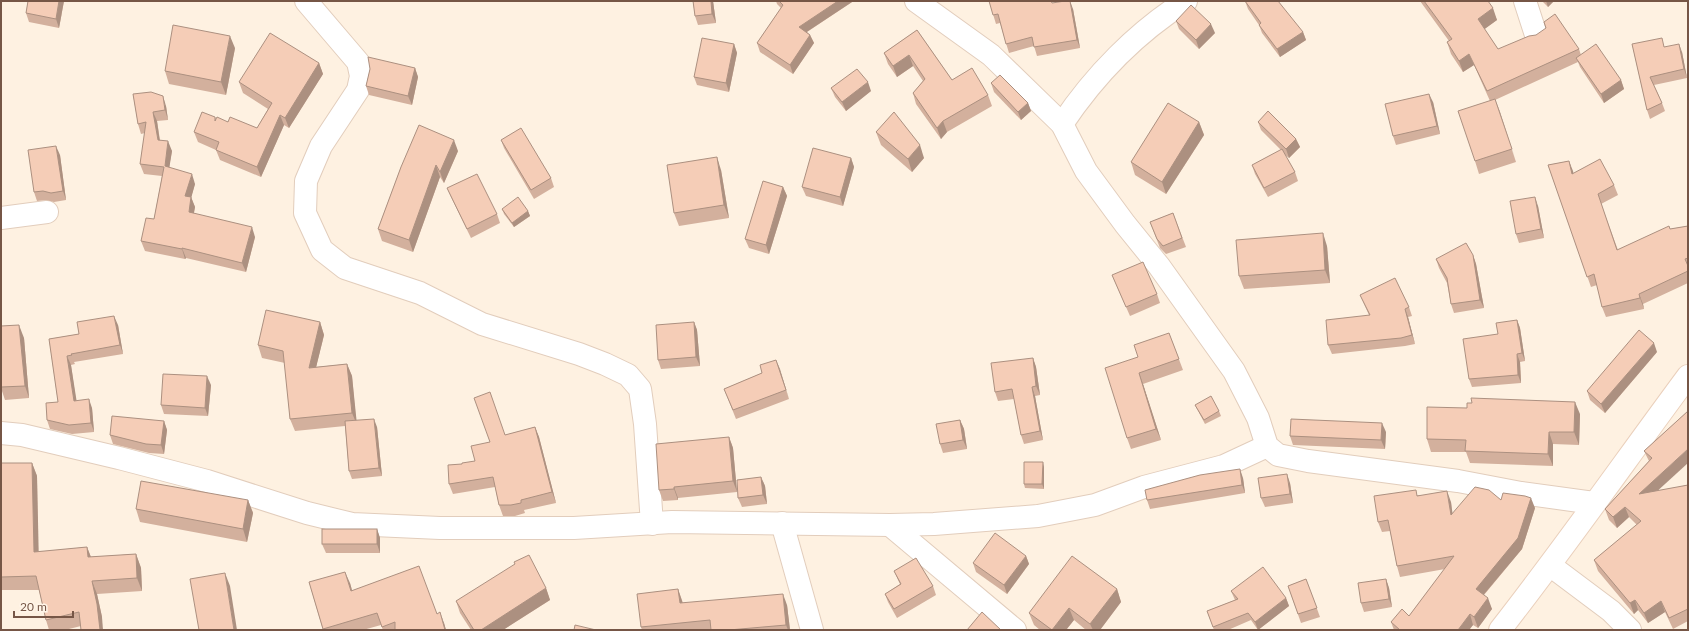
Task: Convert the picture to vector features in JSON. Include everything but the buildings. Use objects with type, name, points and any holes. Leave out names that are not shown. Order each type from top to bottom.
[{"type":"street","points":[[306,1],[358,62],[361,76],[358,90],[321,146],[306,181],[306,213],[322,250],[344,268],[420,293],[482,324],[579,354],[628,375],[640,389],[645,424],[652,524]]},
{"type":"street","points":[[916,1],[991,56],[1062,124],[1086,171],[1196,316],[1234,371],[1258,418],[1267,446],[1278,455],[1308,461],[1458,481],[1521,493],[1594,503]]},
{"type":"street","points":[[1525,1],[1536,35]]},
{"type":"street","points":[[1062,124],[1080,97],[1111,64],[1146,30],[1179,3]]},
{"type":"street","points":[[1,218],[48,212]]},
{"type":"street","points":[[1500,630],[1551,566],[1594,503],[1688,376]]},
{"type":"street","points":[[1,433],[22,435],[119,458],[206,481],[307,513],[352,524],[440,528],[574,528],[652,524],[782,523],[890,525],[934,524],[1038,516],[1095,505],[1144,487],[1224,466],[1267,446]]},
{"type":"street","points":[[782,523],[812,630]]},
{"type":"street","points":[[890,525],[1015,630]]},
{"type":"street","points":[[1551,566],[1611,612],[1630,630]]}]
